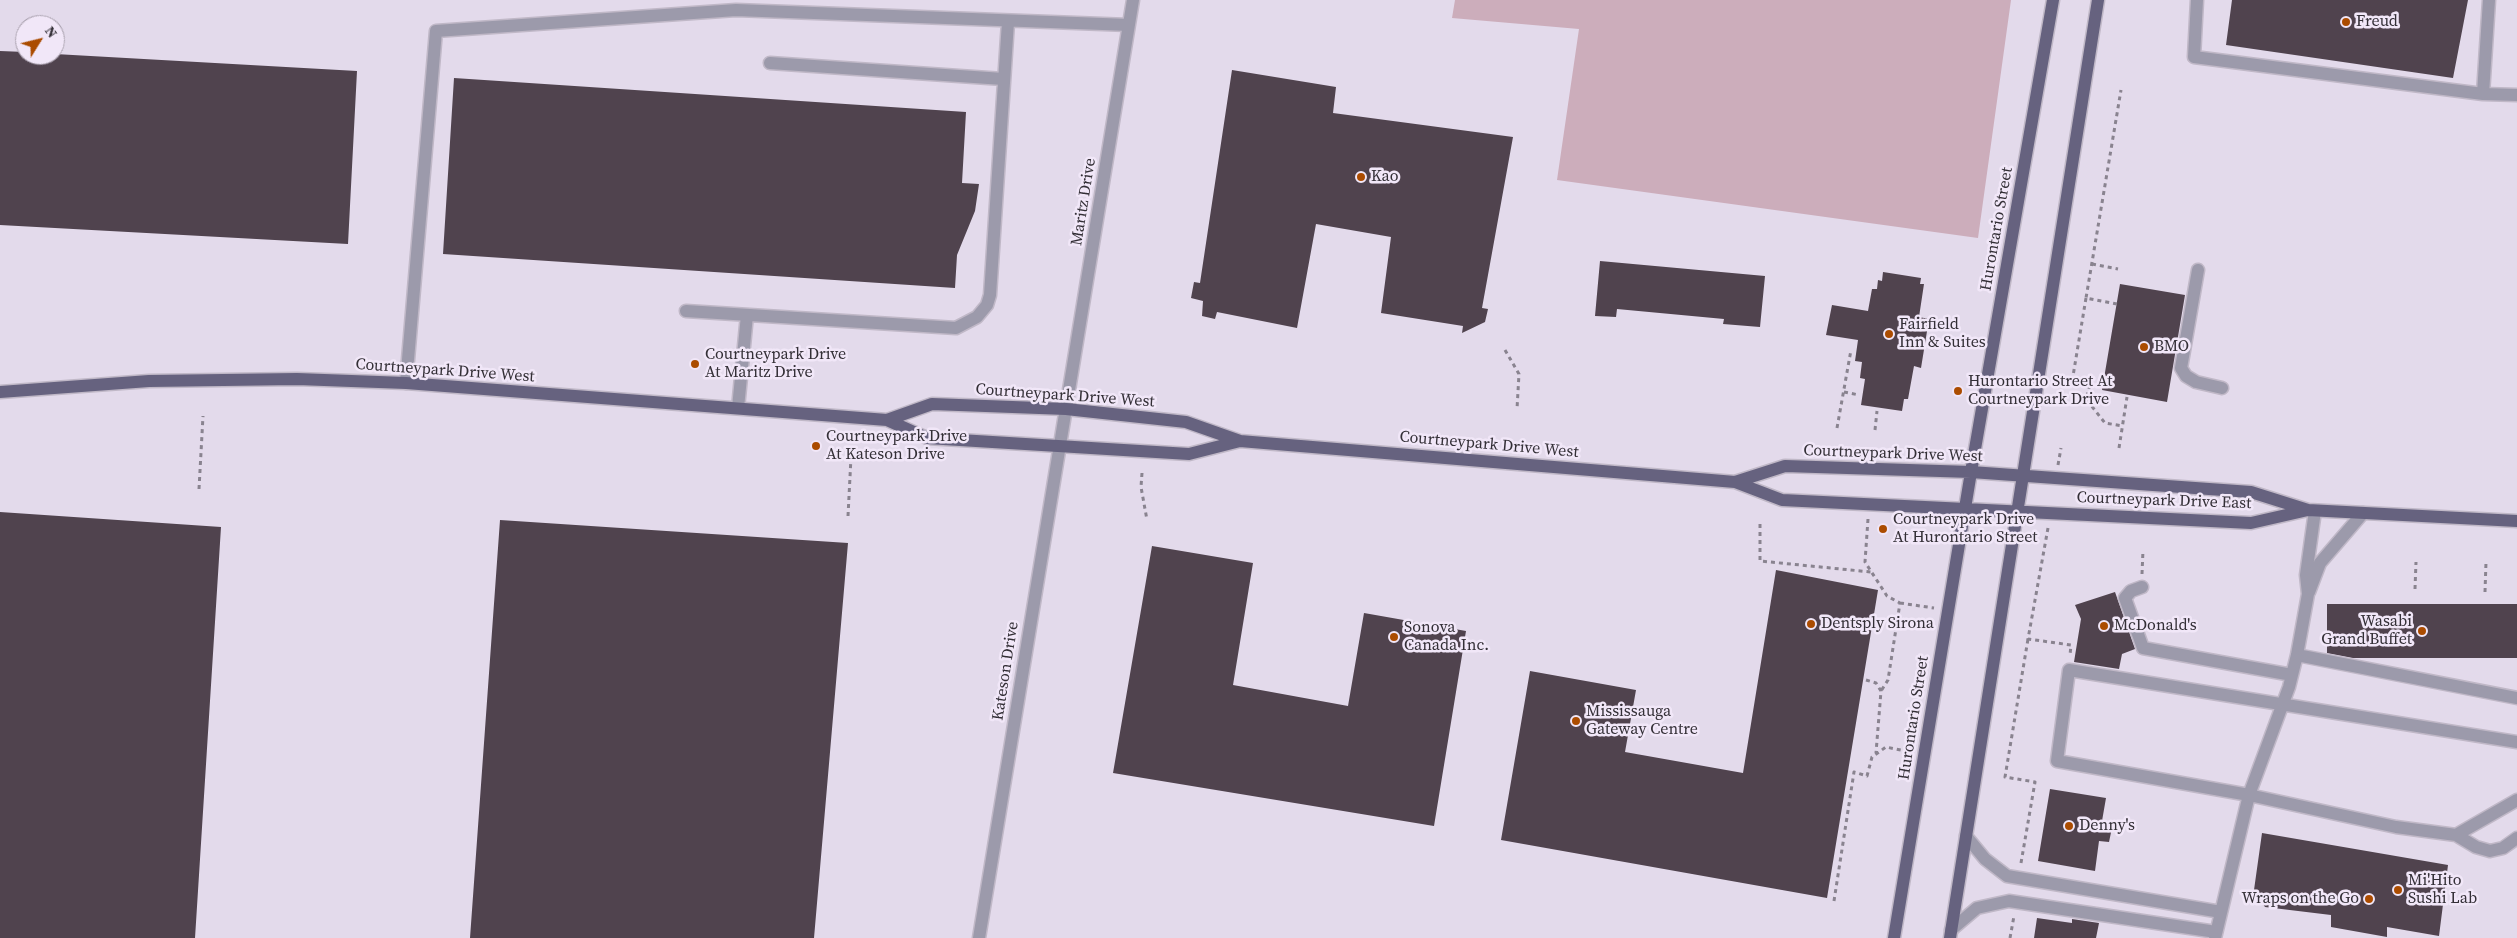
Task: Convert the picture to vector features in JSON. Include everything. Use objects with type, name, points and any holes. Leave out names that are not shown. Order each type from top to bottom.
[{"type":"main road","name":"Hurontario Street","points":[[1894,938],[1971,472],[2053,0]]},
{"type":"main road","points":[[1950,934],[2098,0]]},
{"type":"main road","name":"Courtneypark Drive West","points":[[0,392],[149,381],[297,379],[406,383],[887,420],[927,438],[1190,454],[1240,440]]},
{"type":"main road","name":"Courtneypark Drive West","points":[[887,420],[932,404],[1066,409],[1186,422],[1240,440],[1735,482],[1782,500],[2017,512]]},
{"type":"main road","name":"Courtneypark Drive West","points":[[1735,482],[1785,466],[2023,475]]},
{"type":"main road","name":"Courtneypark Drive East","points":[[2023,475],[2112,484],[2251,492],[2311,510],[2517,521]]},
{"type":"main road","name":"Courtneypark Drive East","points":[[2017,512],[2251,523],[2311,510]]},
{"type":"street","name":"Maritz Drive","points":[[1066,409],[1134,0]]},
{"type":"street","points":[[2197,0],[2194,57],[2483,94],[2517,95]]},
{"type":"street","points":[[2483,94],[2489,0]]},
{"type":"street","points":[[406,383],[436,31],[736,10],[1008,22],[1129,25]]},
{"type":"street","points":[[686,311],[956,328],[977,317],[987,305],[990,295],[1008,22]]},
{"type":"street","points":[[770,63],[1003,79]]},
{"type":"street","points":[[2198,270],[2181,368],[2186,376],[2196,382],[2222,388]]},
{"type":"street","points":[[738,408],[747,315]]},
{"type":"street","name":"Kateson Drive","points":[[978,938],[1066,409]]},
{"type":"street","points":[[2308,594],[2306,575],[2311,510]]},
{"type":"street","points":[[1950,934],[1977,908],[2009,901],[2216,935],[2249,795],[2292,675],[2308,594],[2320,564],[2363,514]]},
{"type":"street","points":[[2142,587],[2131,591],[2125,598],[2143,648],[2152,652],[2292,675]]},
{"type":"street","points":[[2297,655],[2517,698]]},
{"type":"street","points":[[2517,742],[2069,670],[2057,761],[2249,795],[2396,827],[2456,835],[2476,847],[2490,851],[2504,848],[2517,838]]},
{"type":"street","points":[[2456,835],[2517,800]]},
{"type":"street","points":[[1966,836],[1985,859],[2007,876],[2221,912]]},
{"type":"path","points":[[2100,386],[2072,382],[2121,90]]},
{"type":"path","points":[[2092,264],[2118,269]]},
{"type":"path","points":[[2086,298],[2117,304]]},
{"type":"path","points":[[1505,350],[1519,374],[1517,409]]},
{"type":"path","points":[[1838,428],[1851,350]]},
{"type":"path","points":[[2090,385],[2086,399],[2105,423],[2123,426]]},
{"type":"path","points":[[1844,392],[1859,394]]},
{"type":"path","points":[[2119,448],[2128,397]]},
{"type":"path","points":[[1875,430],[1877,411]]},
{"type":"path","points":[[199,489],[203,416]]},
{"type":"path","points":[[2056,478],[2061,448]]},
{"type":"path","points":[[848,516],[851,457]]},
{"type":"path","points":[[1142,473],[1141,487],[1147,520]]},
{"type":"path","points":[[1870,504],[1865,562],[1887,596],[1900,603],[1948,610]]},
{"type":"path","points":[[2019,878],[2034,782],[2005,777],[2050,513]]},
{"type":"path","points":[[1760,524],[1760,561],[1871,572]]},
{"type":"path","points":[[2142,587],[2143,550]]},
{"type":"path","points":[[2415,589],[2416,562]]},
{"type":"path","points":[[2485,592],[2486,562]]},
{"type":"path","points":[[1880,691],[1888,680],[1900,603]]},
{"type":"path","points":[[2028,639],[2071,645],[2069,670]]},
{"type":"path","points":[[1866,680],[1876,682],[1880,691],[1876,753]]},
{"type":"path","points":[[1834,900],[1854,772],[1867,776],[1872,757],[1886,748],[1924,755]]},
{"type":"path","points":[[2010,938],[2016,902]]},
{"type":"shaded area","points":[[1455,0],[2011,0],[1978,238],[1557,180],[1579,29],[1452,18]]},
{"type":"building","name":"Freud","points":[[2232,0],[2468,0],[2453,78],[2226,45]]},
{"type":"building","points":[[0,51],[15,52],[15,65],[65,65],[65,55],[357,71],[348,244],[0,225]]},
{"type":"building","name":"Kao","points":[[1232,70],[1336,87],[1333,113],[1513,137],[1482,308],[1488,309],[1485,322],[1462,333],[1463,326],[1381,313],[1391,237],[1316,224],[1297,328],[1217,312],[1215,319],[1202,316],[1203,301],[1191,298],[1194,282],[1200,283]]},
{"type":"building","points":[[454,78],[966,112],[962,183],[979,184],[975,211],[957,255],[955,288],[443,254]]},
{"type":"building","points":[[1600,261],[1765,276],[1760,327],[1723,324],[1724,319],[1617,309],[1616,317],[1595,316]]},
{"type":"building","points":[[1883,272],[1921,278],[1920,284],[1924,284],[1919,317],[1929,319],[1921,368],[1914,366],[1908,399],[1904,399],[1902,411],[1861,405],[1865,379],[1860,378],[1862,362],[1855,361],[1858,340],[1826,335],[1832,305],[1868,311],[1872,289],[1877,289],[1878,280],[1882,281]]},
{"type":"building","name":"BMO","points":[[2120,284],[2185,295],[2167,402],[2102,390]]},
{"type":"building","points":[[0,512],[221,527],[195,938],[0,938]]},
{"type":"building","points":[[500,520],[848,543],[814,938],[470,938]]},
{"type":"building","points":[[1152,546],[1253,563],[1233,685],[1348,706],[1364,613],[1466,631],[1434,826],[1113,773]]},
{"type":"building","name":"Mississauga Gateway Centre","points":[[1776,570],[1878,590],[1827,898],[1501,840],[1530,671],[1636,690],[1625,752],[1743,773]]},
{"type":"building","name":"McDonald's","points":[[2115,592],[2135,649],[2122,654],[2119,669],[2074,662],[2081,619],[2075,605]]},
{"type":"building","name":"Wasabi Grand Buffet","points":[[2327,604],[2517,604],[2517,658],[2353,658],[2327,653]]},
{"type":"building","points":[[2050,789],[2106,798],[2102,821],[2113,823],[2109,842],[2099,841],[2095,871],[2038,861]]},
{"type":"building","points":[[2262,833],[2448,865],[2439,936],[2387,927],[2387,937],[2331,927],[2331,915],[2265,907],[2254,890]]},
{"type":"building","points":[[2037,918],[2072,923],[2072,919],[2099,923],[2096,938],[2034,938]]},
{"type":"place","name":"Freud","points":[[2346,22]]},
{"type":"place","name":"Kao","points":[[1361,177]]},
{"type":"place","name":"Fairfield Inn & Suites","points":[[1889,334]]},
{"type":"place","name":"BMO","points":[[2144,347]]},
{"type":"place","name":"Courtneypark Drive At Maritz Drive","points":[[695,364]]},
{"type":"place","name":"Hurontario Street At Courtneypark Drive","points":[[1958,391]]},
{"type":"place","name":"Courtneypark Drive At Kateson Drive","points":[[816,446]]},
{"type":"place","name":"Courtneypark Drive At Hurontario Street","points":[[1883,529]]},
{"type":"place","name":"Dentsply Sirona","points":[[1811,624]]},
{"type":"place","name":"McDonald's","points":[[2104,626]]},
{"type":"place","name":"Wasabi Grand Buffet","points":[[2422,631]]},
{"type":"place","name":"Sonova Canada Inc.","points":[[1394,637]]},
{"type":"place","name":"Mississauga Gateway Centre","points":[[1576,721]]},
{"type":"place","name":"Denny's","points":[[2069,826]]},
{"type":"place","name":"Mi'Hito Sushi Lab","points":[[2398,890]]},
{"type":"place","name":"Wraps on the Go","points":[[2369,899]]}]
